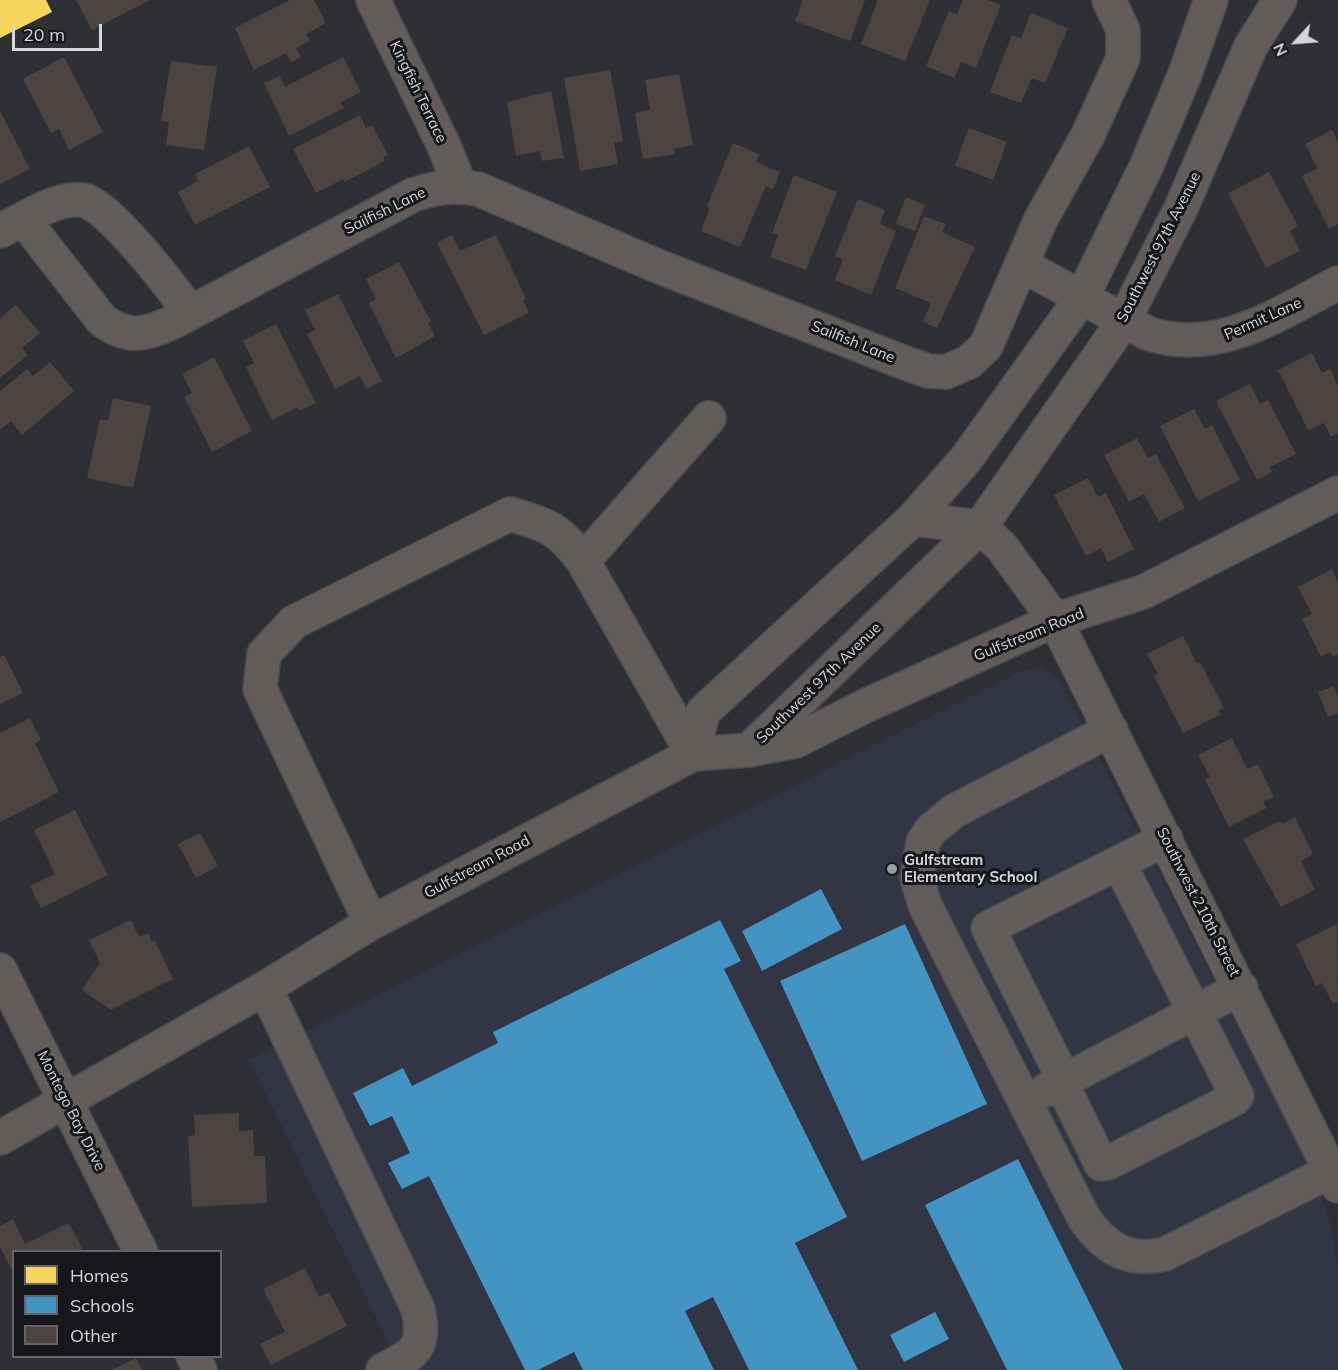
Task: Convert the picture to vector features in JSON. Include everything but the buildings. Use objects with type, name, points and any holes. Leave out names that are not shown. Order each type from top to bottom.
[{"type":"street","name":"Kingfish Terrace","points":[[373,0],[444,146],[459,186]]},
{"type":"street","points":[[693,754],[703,712],[913,519],[966,459],[1082,297],[1146,167],[1185,74],[1211,0]]},
{"type":"street","name":"Southwest 97th Avenue","points":[[693,754],[749,750],[980,527],[1123,322],[1181,208],[1251,46],[1280,0]]},
{"type":"street","points":[[1022,265],[1041,219],[1088,135],[1123,58],[1123,30],[1111,4]]},
{"type":"street","name":"Sailfish Lane","points":[[12,226],[93,311],[115,330],[135,335],[145,334],[190,312],[414,195],[438,188],[459,186],[478,189],[655,265],[928,371],[957,369],[979,355],[986,346],[1022,265]]},
{"type":"street","points":[[12,226],[66,202],[81,200],[90,202],[112,219],[190,312]]},
{"type":"street","name":"Permit Lane","points":[[1022,265],[1123,322],[1164,339],[1189,342],[1223,338],[1269,319],[1338,283]]},
{"type":"street","points":[[583,561],[709,418]]},
{"type":"street","name":"Gulfstream Road","points":[[749,750],[796,741],[866,706],[1055,620],[1158,585],[1338,494]]},
{"type":"street","points":[[371,922],[260,688],[264,654],[294,622],[510,514],[545,525],[564,536],[583,561],[693,754]]},
{"type":"street","points":[[913,519],[980,527]]},
{"type":"street","name":"Southwest 210th Street","points":[[980,527],[1001,546],[1055,620],[1334,1178]]},
{"type":"street","points":[[1111,730],[954,812],[931,830],[919,855],[917,879],[925,905],[1092,1229],[1109,1247],[1130,1256],[1146,1257],[1165,1254],[1334,1178]]},
{"type":"street","name":"Gulfstream Road","points":[[0,1138],[264,988],[371,922],[693,754]]},
{"type":"street","points":[[1119,863],[1237,1096],[1108,1163],[1101,1164],[987,928],[1166,839]]},
{"type":"street","name":"Montego Bay Drive","points":[[0,970],[140,1250]]},
{"type":"street","points":[[264,988],[418,1309],[421,1340],[416,1350],[383,1370]]},
{"type":"street","points":[[1025,1101],[1241,988]]},
{"type":"shaded area","name":"Gulfstream Elementary School","points":[[1043,668],[1058,678],[1311,1168],[1330,1223],[1338,1267],[1338,1370],[402,1370],[249,1060],[1023,670]]},
{"type":"place","name":"Gulfstream Elementary School","points":[[892,869]]}]
